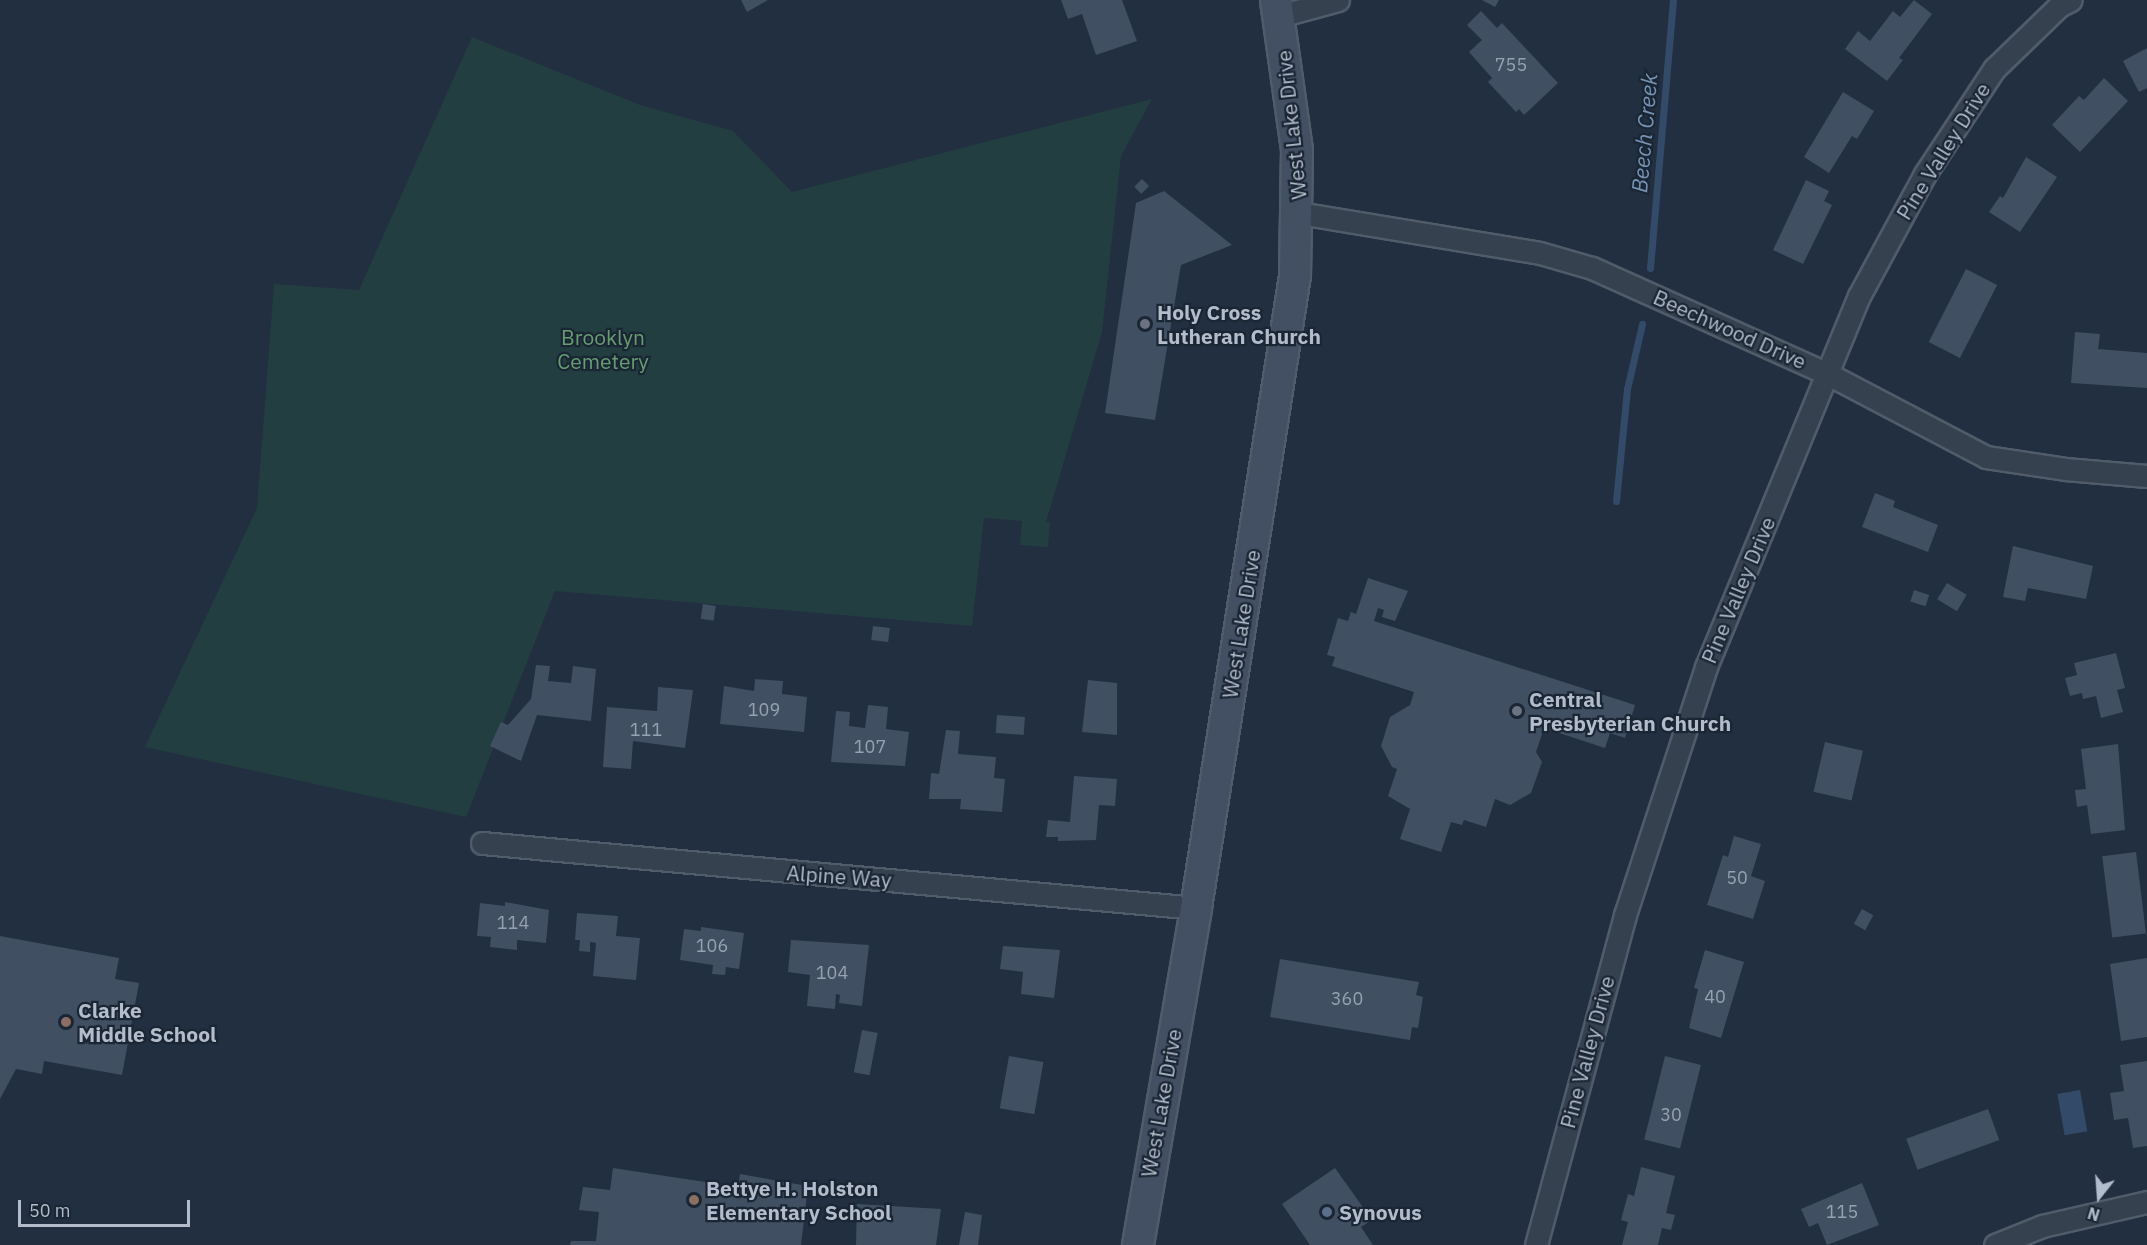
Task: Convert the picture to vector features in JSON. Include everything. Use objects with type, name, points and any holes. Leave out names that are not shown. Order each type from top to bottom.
[{"type":"main road","name":"West Lake Drive","points":[[1138,1245],[1196,908],[1296,276],[1299,213],[1297,150],[1277,8]]},
{"type":"street","points":[[1277,8],[1338,0]]},
{"type":"street","name":"Pine Valley Drive","points":[[1536,1245],[1624,915],[1706,667],[1859,296],[1925,174],[1994,69],[2059,6],[2071,0]]},
{"type":"street","name":"Beechwood Drive","points":[[1299,213],[1540,254],[1592,268],[1828,374],[1986,457],[2065,470],[2147,476]]},
{"type":"street","name":"Alpine Way","points":[[482,843],[1196,908]]},
{"type":"street","points":[[1995,1245],[2042,1226],[2147,1202]]},
{"type":"green space","name":"Brooklyn Cemetery","points":[[472,37],[640,105],[733,131],[792,192],[1152,99],[1121,156],[1102,332],[1046,522],[1050,523],[1048,547],[1020,545],[1022,521],[984,518],[972,626],[555,591],[466,817],[145,747],[257,508],[274,284],[359,290]]},
{"type":"water","points":[[2080,1090],[2087,1131],[2065,1135],[2057,1094]]},
{"type":"building","points":[[741,0],[768,0],[747,12]]},
{"type":"building","points":[[1061,0],[1122,0],[1137,41],[1096,55],[1082,14],[1068,19]]},
{"type":"building","points":[[1482,0],[1499,0],[1495,7]]},
{"type":"building","points":[[1914,0],[1932,14],[1899,58],[1903,60],[1887,81],[1845,49],[1858,31],[1870,41],[1893,11],[1900,17]]},
{"type":"building","points":[[1481,11],[1497,28],[1502,23],[1558,83],[1524,115],[1519,109],[1516,112],[1488,82],[1492,78],[1469,52],[1482,40],[1467,25]]},
{"type":"building","points":[[2147,48],[2147,88],[2139,92],[2123,61]]},
{"type":"building","points":[[2104,78],[2128,101],[2080,152],[2052,125],[2079,96],[2084,100]]},
{"type":"building","points":[[1843,92],[1874,111],[1857,139],[1852,136],[1829,173],[1804,157]]},
{"type":"building","points":[[2026,157],[2057,177],[2020,232],[1989,212],[2000,196],[2003,198]]},
{"type":"building","points":[[1142,179],[1149,186],[1141,194],[1134,187]]},
{"type":"building","points":[[1806,180],[1829,191],[1824,201],[1832,205],[1803,264],[1773,250]]},
{"type":"building","name":"Holy Cross Lutheran Church","points":[[1164,191],[1232,245],[1181,265],[1155,420],[1105,413],[1136,203]]},
{"type":"building","points":[[1966,269],[1997,285],[1960,358],[1929,342]]},
{"type":"building","points":[[2075,332],[2100,334],[2098,349],[2147,353],[2147,388],[2071,383]]},
{"type":"building","points":[[1875,493],[1895,501],[1893,507],[1938,525],[1928,552],[1862,527]]},
{"type":"building","points":[[2013,546],[2093,566],[2086,599],[2028,588],[2025,601],[2003,597]]},
{"type":"building","name":"Central Presbyterian Church","points":[[1368,578],[1408,591],[1395,621],[1382,617],[1384,610],[1378,608],[1374,621],[1635,705],[1625,738],[1610,733],[1605,748],[1544,728],[1536,752],[1542,762],[1531,793],[1510,805],[1495,799],[1486,827],[1464,820],[1462,825],[1451,822],[1441,852],[1400,839],[1410,809],[1388,796],[1397,769],[1392,767],[1381,746],[1390,717],[1410,705],[1414,692],[1332,666],[1335,657],[1327,655],[1338,618],[1348,621],[1351,612],[1356,614]]},
{"type":"building","points":[[1947,583],[1967,595],[1957,611],[1937,599]]},
{"type":"building","points":[[1914,590],[1929,595],[1926,606],[1910,601]]},
{"type":"building","points":[[703,604],[716,606],[713,621],[701,619]]},
{"type":"building","points":[[873,626],[890,628],[888,642],[871,640]]},
{"type":"building","points":[[2116,653],[2125,688],[2117,690],[2123,712],[2101,718],[2096,696],[2083,699],[2082,693],[2070,696],[2065,678],[2077,675],[2074,663]]},
{"type":"building","points":[[536,665],[550,666],[548,681],[571,683],[573,666],[596,669],[591,721],[537,715],[521,761],[490,746],[501,722],[508,725],[531,699]]},
{"type":"building","points":[[755,679],[783,681],[782,694],[807,697],[804,732],[720,724],[724,686],[754,691]]},
{"type":"building","points":[[1088,680],[1117,683],[1117,735],[1082,732]]},
{"type":"building","points":[[658,687],[693,690],[685,748],[633,741],[631,769],[603,767],[607,707],[657,711]]},
{"type":"building","points":[[868,705],[888,707],[886,729],[909,732],[905,766],[831,762],[836,711],[850,712],[849,726],[865,728]]},
{"type":"building","points":[[997,715],[1025,717],[1024,735],[996,733]]},
{"type":"building","points":[[946,730],[960,731],[958,754],[996,757],[994,778],[1005,779],[1002,812],[960,809],[961,799],[929,799],[931,773],[939,774]]},
{"type":"building","points":[[1825,742],[1863,751],[1852,800],[1814,792]]},
{"type":"building","points":[[2118,744],[2125,830],[2091,834],[2087,805],[2077,807],[2075,790],[2086,789],[2081,749]]},
{"type":"building","points":[[1074,776],[1117,779],[1115,806],[1099,805],[1096,840],[1058,841],[1058,837],[1046,837],[1048,820],[1070,822]]},
{"type":"building","points":[[1734,836],[1761,844],[1751,876],[1765,881],[1753,919],[1707,905],[1723,855],[1728,857]]},
{"type":"building","points":[[2136,852],[2146,933],[2112,938],[2102,856]]},
{"type":"building","points":[[505,902],[549,910],[546,943],[517,940],[517,950],[490,947],[491,937],[477,936],[480,903],[505,906]]},
{"type":"building","points":[[1862,909],[1873,915],[1865,930],[1854,924]]},
{"type":"building","points":[[577,913],[618,916],[616,936],[640,938],[636,980],[593,976],[596,943],[590,942],[590,952],[579,951],[580,940],[575,940]]},
{"type":"building","points":[[701,927],[744,933],[739,969],[726,967],[725,975],[712,974],[713,965],[680,960],[684,929],[701,931]]},
{"type":"building","name":"Clarke Middle School","points":[[0,936],[119,958],[115,979],[139,983],[122,1075],[44,1061],[42,1074],[16,1069],[0,1099]]},
{"type":"building","points":[[791,940],[869,945],[862,1006],[839,1003],[840,995],[836,994],[835,1009],[807,1006],[810,975],[788,972]]},
{"type":"building","points":[[1003,946],[1060,950],[1054,998],[1021,994],[1023,972],[1000,969]]},
{"type":"building","points":[[1705,950],[1744,962],[1721,1038],[1689,1028],[1698,989],[1694,988]]},
{"type":"building","points":[[2147,958],[2147,1037],[2121,1041],[2110,964]]},
{"type":"building","points":[[1280,959],[1419,982],[1416,995],[1423,997],[1418,1028],[1412,1027],[1410,1040],[1270,1017]]},
{"type":"building","points":[[862,1030],[878,1033],[870,1075],[854,1072]]},
{"type":"building","points":[[1009,1056],[1043,1062],[1034,1114],[1000,1108]]},
{"type":"building","points":[[1665,1056],[1701,1065],[1680,1148],[1644,1139]]},
{"type":"building","points":[[2147,1061],[2147,1146],[2133,1148],[2128,1118],[2114,1120],[2110,1093],[2124,1091],[2120,1065]]},
{"type":"building","points":[[1988,1109],[1999,1140],[1918,1170],[1906,1139]]},
{"type":"building","points":[[1641,1167],[1675,1176],[1666,1213],[1675,1215],[1671,1230],[1662,1228],[1658,1245],[1622,1245],[1628,1222],[1621,1220],[1628,1194],[1634,1196]]},
{"type":"building","name":"Bettye H. Holston Elementary School","points":[[613,1168],[738,1187],[740,1174],[808,1186],[801,1245],[570,1245],[571,1241],[596,1241],[599,1212],[579,1210],[583,1187],[610,1190]]},
{"type":"building","name":"Synovus","points":[[1335,1168],[1372,1220],[1361,1227],[1373,1245],[1310,1245],[1282,1204]]},
{"type":"building","points":[[1862,1183],[1879,1225],[1827,1245],[1818,1223],[1809,1227],[1801,1209]]},
{"type":"building","name":"Bettye H. Holston Elementary School","points":[[857,1204],[941,1209],[936,1245],[856,1245]]},
{"type":"building","points":[[965,1212],[982,1215],[978,1245],[959,1245]]},
{"type":"waterway","name":"Beech Creek","points":[[1650,268],[1673,0]]},
{"type":"waterway","name":"Beech Creek","points":[[1616,501],[1627,389],[1642,324]]},
{"type":"place","name":"Holy Cross Lutheran Church","points":[[1145,324]]},
{"type":"place","name":"Central Presbyterian Church","points":[[1517,711]]},
{"type":"place","name":"Clarke Middle School","points":[[66,1022]]},
{"type":"place","name":"Bettye H. Holston Elementary School","points":[[694,1200]]},
{"type":"place","name":"Synovus","points":[[1327,1212]]}]
